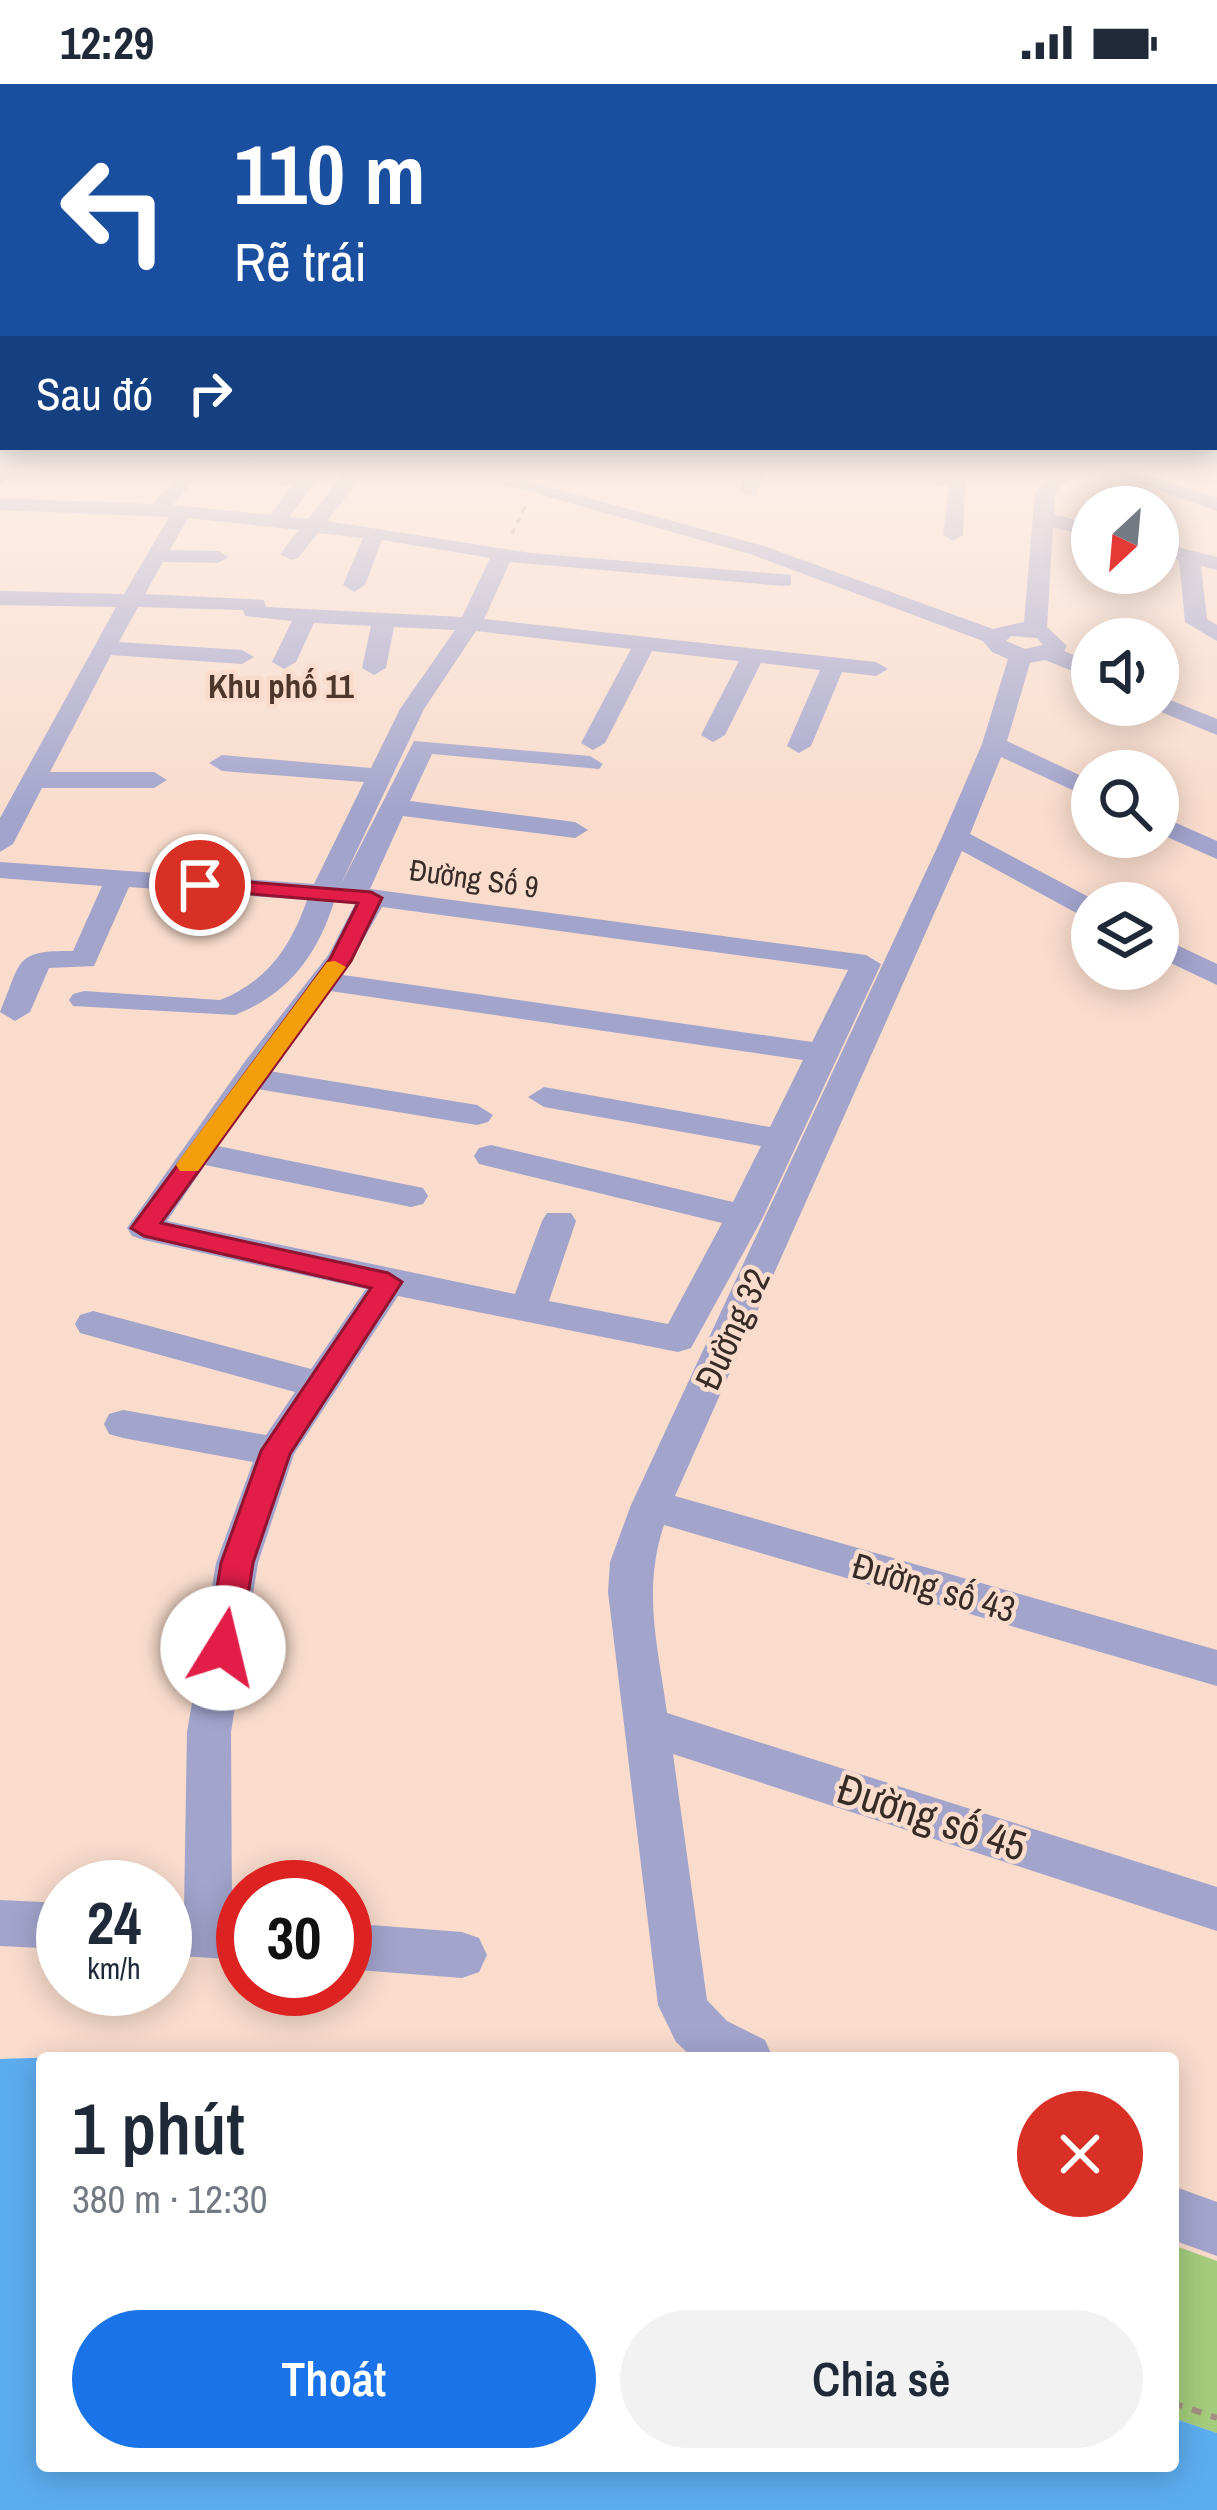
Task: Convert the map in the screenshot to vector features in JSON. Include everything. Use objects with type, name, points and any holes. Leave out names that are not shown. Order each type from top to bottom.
[{"type":"street","points":[[0,844],[139,585]]},
{"type":"street","points":[[326,981],[821,1053],[746,1217],[679,1339],[144,1228],[355,937],[349,896],[378,776],[412,709],[470,624],[488,585]]},
{"type":"street","points":[[860,585],[1023,641]]},
{"type":"street","points":[[886,585],[1071,663]]},
{"type":"street","name":"Đường 32","points":[[735,2052],[700,2032],[683,2006],[629,1592],[632,1562],[651,1505],[956,837],[994,744],[1023,641],[1033,585]]},
{"type":"street","points":[[1192,585],[1196,622],[1217,634]]},
{"type":"street","points":[[0,598],[245,602],[256,605],[256,612],[470,624],[876,669]]},
{"type":"street","points":[[284,662],[306,615]]},
{"type":"street","points":[[374,668],[384,619]]},
{"type":"street","points":[[423,746],[591,753],[645,643]]},
{"type":"street","points":[[104,648],[242,657]]},
{"type":"street","points":[[713,735],[754,655]]},
{"type":"street","points":[[799,746],[834,664]]},
{"type":"street","points":[[1179,711],[1217,728]]},
{"type":"street","points":[[84,1000],[214,1010],[233,1006],[297,957],[313,927],[349,896],[436,715]]},
{"type":"street","points":[[994,744],[1071,781]]},
{"type":"street","points":[[222,763],[378,776]]},
{"type":"street","points":[[33,780],[154,780]]},
{"type":"street","points":[[392,807],[574,830]]},
{"type":"street","points":[[1179,833],[1217,851]]},
{"type":"street","points":[[956,837],[1071,899]]},
{"type":"street","name":"Đường Số 9","points":[[0,870],[349,896],[866,964],[821,1053]]},
{"type":"street","points":[[15,1012],[38,959],[84,961],[119,879]]},
{"type":"street","points":[[1179,955],[1217,976]]},
{"type":"street","points":[[257,1070],[477,1114]]},
{"type":"street","points":[[544,1097],[778,1139]]},
{"type":"street","points":[[198,1153],[411,1196]]},
{"type":"street","points":[[491,1156],[746,1217]]},
{"type":"street","points":[[527,1311],[559,1221]]},
{"type":"street","points":[[205,1934],[209,1732],[237,1563],[276,1451],[388,1282]]},
{"type":"street","points":[[93,1324],[320,1385]]},
{"type":"street","points":[[123,1424],[276,1451]]},
{"type":"street","name":"Đường số 43","points":[[651,1505],[1217,1668]]},
{"type":"street","name":"Đường số 45","points":[[647,1726],[1217,1909]]},
{"type":"street","points":[[0,1923],[36,1925]]},
{"type":"street","points":[[372,1948],[462,1955]]},
{"type":"street","points":[[1179,2215],[1217,2229]]},
{"type":"path","points":[[1179,2405],[1217,2418]]},
{"type":"green space","points":[[1179,2247],[1217,2261],[1217,2433],[1179,2420]]},
{"type":"water","points":[[36,2058],[36,2472],[1179,2472],[1179,2420],[1217,2433],[1217,2510],[0,2510],[0,2059]]},
{"type":"slow traffic","points":[[189,1165],[335,967]]},
{"type":"district","name":"Khu phố 11","points":[[281,686]]},
{"type":"route","points":[[200,885],[371,898],[340,961],[297,1013],[144,1228],[388,1282],[276,1451],[237,1563],[223,1648]]}]
